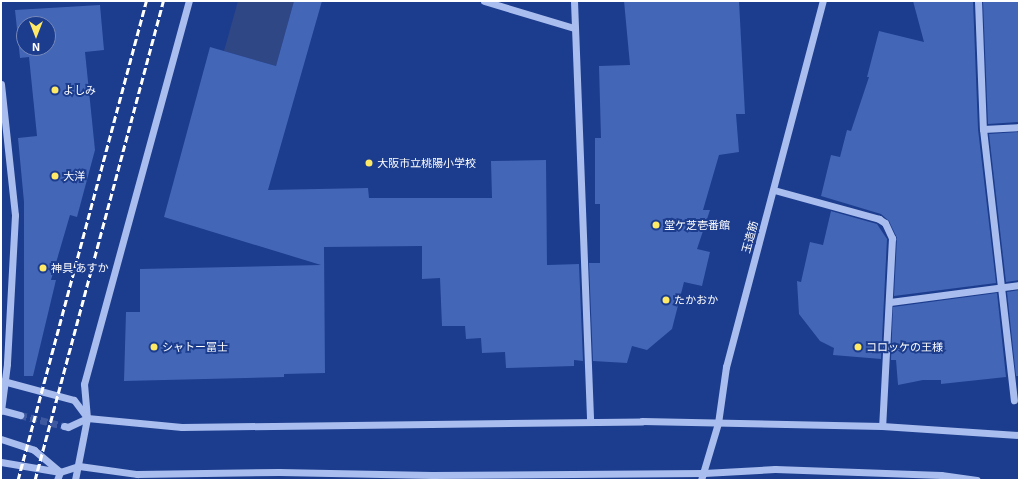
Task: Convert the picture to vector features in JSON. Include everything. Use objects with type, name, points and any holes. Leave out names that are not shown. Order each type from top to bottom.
[{"type":"street","points":[[75,480],[79,466],[87,418],[84,384],[189,1]]},
{"type":"street","points":[[484,1],[574,28]]},
{"type":"street","points":[[574,1],[590,422]]},
{"type":"street","name":"玉造筋","points":[[702,476],[718,423],[726,366],[823,1]]},
{"type":"street","points":[[978,1],[983,129],[1014,400]]},
{"type":"street","points":[[1,84],[15,214],[1,411],[20,415]]},
{"type":"street","points":[[983,129],[1019,127]]},
{"type":"street","points":[[774,190],[879,219],[885,223],[892,238],[890,302],[882,426]]},
{"type":"street","points":[[890,302],[1019,285]]},
{"type":"street","points":[[3,381],[74,400],[87,418]]},
{"type":"street","points":[[64,426],[68,427],[87,418],[182,427],[590,422],[718,423],[882,426],[1019,434]]},
{"type":"street","points":[[1,439],[34,450],[60,472]]},
{"type":"street","points":[[1,462],[60,472],[79,466],[137,474],[702,476],[783,469],[941,475],[978,480]]},
{"type":"street","points":[[57,480],[60,472]]},
{"type":"water","points":[[238,1],[294,1],[276,66],[224,51]]},
{"type":"building","points":[[294,1],[322,1],[268,190],[368,188],[369,198],[492,198],[491,161],[546,160],[547,265],[579,264],[583,361],[574,360],[574,366],[506,368],[505,352],[482,353],[481,338],[466,339],[465,326],[442,326],[440,278],[422,279],[422,246],[324,247],[325,373],[284,374],[284,377],[124,381],[126,312],[140,312],[140,269],[321,265],[164,217],[210,47],[276,66]]},
{"type":"building","points":[[624,1],[739,1],[745,114],[736,114],[739,152],[719,155],[703,210],[710,210],[697,249],[710,252],[702,286],[684,282],[672,329],[647,350],[632,346],[627,363],[593,361],[589,263],[600,263],[600,204],[595,204],[595,138],[601,138],[599,66],[630,65]]},
{"type":"building","points":[[913,1],[973,1],[978,129],[996,283],[894,296],[897,238],[889,221],[881,214],[821,196],[831,155],[840,157],[847,130],[851,131],[869,77],[867,77],[879,31],[924,42]]},
{"type":"building","points":[[983,1],[1019,1],[1019,122],[988,124]]},
{"type":"building","points":[[100,5],[104,50],[85,52],[95,150],[77,217],[70,215],[51,280],[56,280],[33,376],[24,376],[24,202],[18,138],[37,136],[29,57],[20,58],[20,56],[56,56],[56,16],[16,16],[16,20],[15,10]]},
{"type":"building","points":[[1019,132],[1019,280],[1006,282],[989,134]]},
{"type":"building","points":[[831,211],[877,224],[887,239],[881,359],[833,355],[834,348],[820,341],[799,314],[797,281],[801,282],[810,242],[823,245]]},
{"type":"building","points":[[1019,290],[1019,376],[1016,376],[1007,292]]},
{"type":"building","points":[[997,293],[1006,377],[941,384],[941,380],[923,380],[898,385],[896,360],[891,360],[893,307]]},
{"type":"tunnel","points":[[20,415],[64,426]]},
{"type":"railway","points":[[18,480],[146,1]]},
{"type":"railway","points":[[35,480],[163,1]]},
{"type":"place","name":"よしみ","points":[[55,90]]},
{"type":"place","name":"大阪市立桃陽小学校","points":[[369,163]]},
{"type":"place","name":"大洋","points":[[55,176]]},
{"type":"place","name":"堂ケ芝壱番館","points":[[656,225]]},
{"type":"place","name":"神具 あすか","points":[[43,268]]},
{"type":"place","name":"たかおか","points":[[666,300]]},
{"type":"place","name":"シャトー冨士","points":[[154,347]]},
{"type":"place","name":"コロッケの王様","points":[[858,347]]}]
